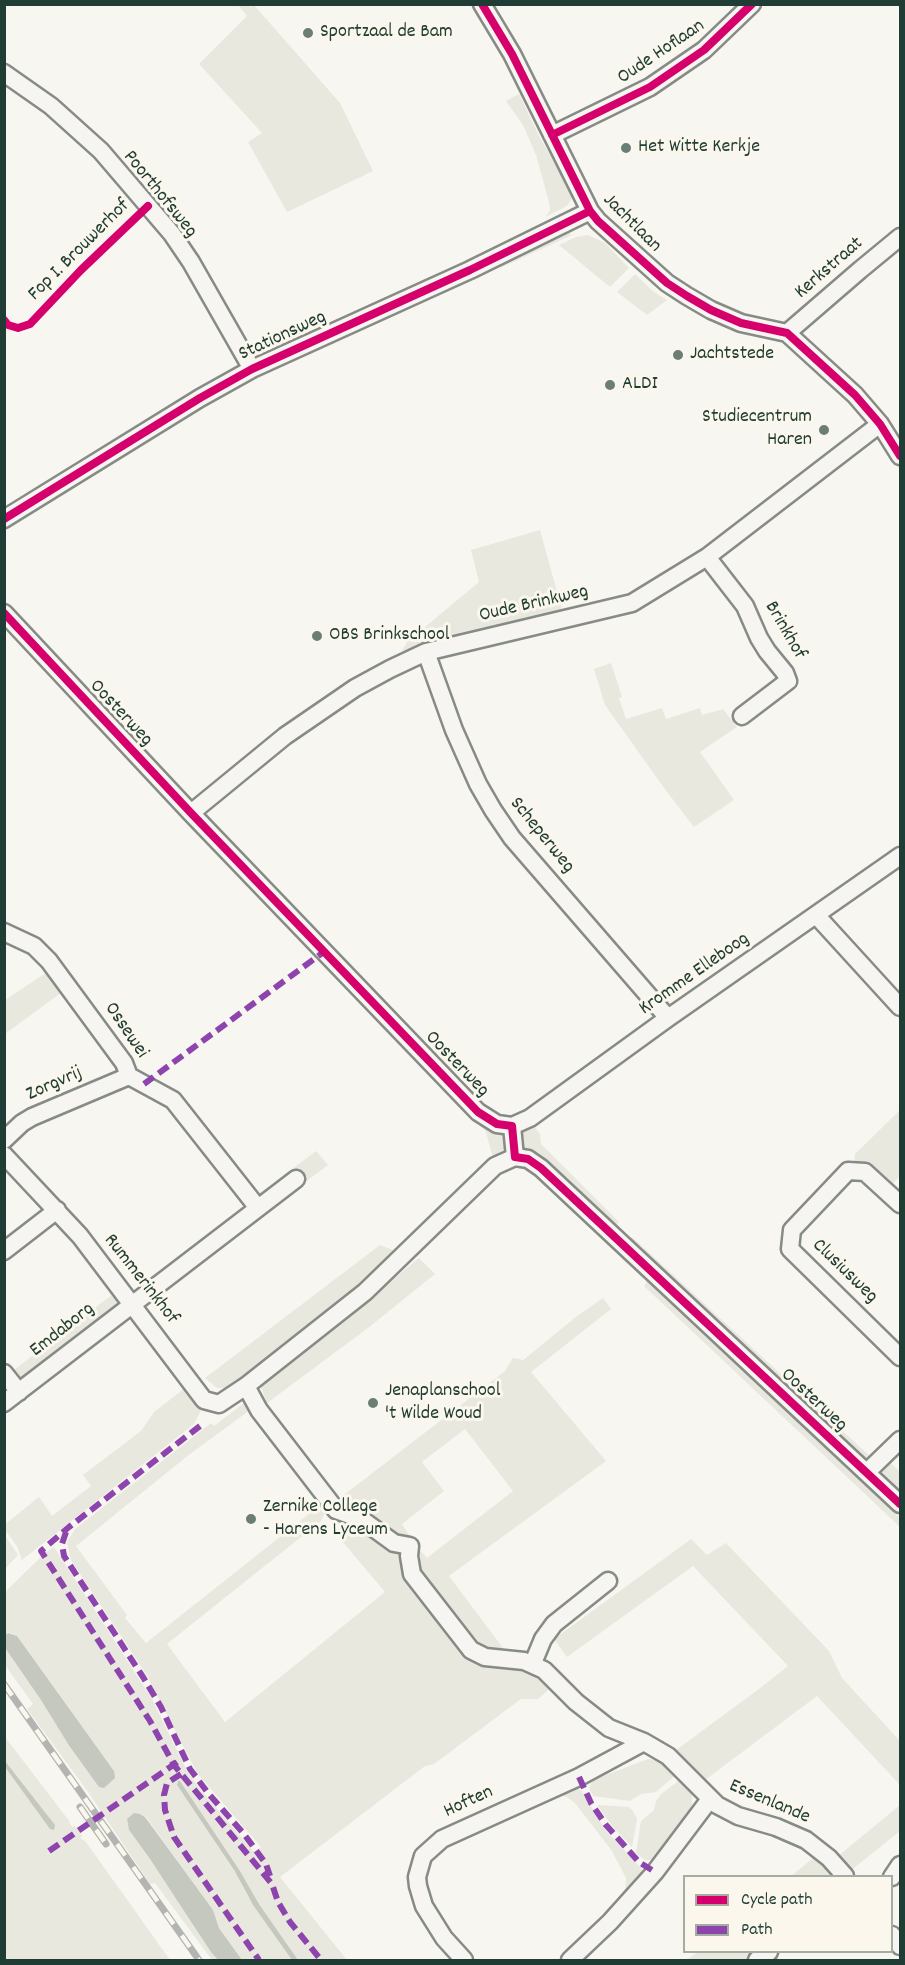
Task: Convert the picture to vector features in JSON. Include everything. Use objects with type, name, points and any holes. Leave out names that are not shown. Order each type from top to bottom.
[{"type":"street","name":"Jachtlaan","points":[[482,4],[512,54],[590,211],[598,221],[667,283],[687,296],[741,323],[787,333]]},
{"type":"street","name":"Oude Hoflaan","points":[[552,135],[650,87],[704,50],[752,4]]},
{"type":"street","name":"Poorthofsweg","points":[[4,73],[51,106],[101,151],[172,234],[191,262],[252,369]]},
{"type":"street","name":"Stationsweg","points":[[4,519],[200,398],[252,369],[470,270],[590,211]]},
{"type":"street","name":"Kerkstraat","points":[[787,333],[897,240]]},
{"type":"street","points":[[787,333],[855,395],[880,424],[900,456]]},
{"type":"street","name":"Oude Brinkweg","points":[[191,813],[285,736],[321,710],[355,688],[426,652],[632,603],[707,557],[880,424]]},
{"type":"street","name":"Brinkhof","points":[[707,557],[745,606],[759,638],[785,673],[788,681],[742,716]]},
{"type":"street","name":"Oosterweg","points":[[4,614],[478,1112],[497,1124],[512,1126]]},
{"type":"street","name":"Scheperweg","points":[[426,652],[454,730],[478,784],[493,810],[512,838],[668,1018]]},
{"type":"street","name":"Kromme Elleboog","points":[[512,1126],[536,1114],[668,1018],[900,856]]},
{"type":"street","points":[[816,915],[900,1007]]},
{"type":"street","name":"Ossewei","points":[[4,932],[34,946],[48,961],[124,1063],[129,1076],[173,1100],[258,1208]]},
{"type":"street","name":"Zorgvrij","points":[[4,1140],[32,1117],[129,1076]]},
{"type":"street","points":[[512,1126],[515,1157]]},
{"type":"street","name":"Rummerinkhof","points":[[4,1155],[80,1236],[204,1400],[219,1404],[246,1386],[365,1292],[495,1166],[515,1157]]},
{"type":"street","name":"Oosterweg","points":[[515,1157],[528,1159],[540,1168],[900,1504]]},
{"type":"street","name":"Clusiusweg","points":[[900,1204],[865,1172],[848,1171],[792,1230],[790,1249],[900,1357]]},
{"type":"street","points":[[132,1305],[296,1179]]},
{"type":"street","points":[[4,1251],[57,1210]]},
{"type":"street","name":"Emdaborg","points":[[4,1403],[132,1305]]},
{"type":"street","points":[[4,1373],[20,1392]]},
{"type":"street","points":[[246,1386],[259,1410],[336,1510],[361,1519],[394,1543],[410,1546],[412,1574],[471,1650],[485,1658],[516,1659],[533,1663],[543,1639],[554,1624],[608,1581]]},
{"type":"street","points":[[867,1473],[900,1440]]},
{"type":"street","name":"Essenlande","points":[[533,1663],[544,1670],[576,1702],[609,1728],[644,1742],[668,1756],[710,1799],[738,1816],[776,1827],[806,1840],[829,1858],[844,1875]]},
{"type":"street","name":"Hoften","points":[[464,1960],[444,1938],[424,1906],[417,1877],[423,1856],[442,1839],[579,1777],[644,1742]]},
{"type":"street","points":[[570,1960],[610,1922],[655,1872],[710,1799]]},
{"type":"shaded area","points":[[238,5],[250,7],[254,5],[340,103],[373,171],[287,212],[248,142],[262,133],[199,64],[247,16]]},
{"type":"shaded area","points":[[519,94],[538,134],[571,192],[572,198],[567,206],[545,217],[550,211],[549,202],[536,155],[523,125],[506,101]]},
{"type":"shaded area","points":[[568,232],[572,235],[500,268],[499,264]]},
{"type":"shaded area","points":[[588,235],[605,243],[629,268],[610,287],[559,245],[576,237]]},
{"type":"shaded area","points":[[635,274],[654,292],[667,300],[647,315],[617,292]]},
{"type":"shaded area","points":[[540,530],[562,610],[402,651],[407,642],[479,582],[471,550]]},
{"type":"shaded area","points":[[611,663],[622,697],[619,698],[626,719],[662,708],[666,719],[700,708],[702,715],[723,709],[737,727],[700,752],[734,800],[694,827],[605,705],[594,669]]},
{"type":"shaded area","points":[[47,972],[62,992],[5,1034],[4,1001]]},
{"type":"shaded area","points":[[900,1110],[900,1176],[893,1183],[876,1168],[865,1162],[854,1164],[855,1154]]},
{"type":"shaded area","points":[[471,1116],[502,1128],[510,1149],[502,1151],[493,1158],[486,1132]]},
{"type":"shaded area","points":[[532,1123],[540,1134],[541,1144],[619,1222],[612,1229],[523,1148],[521,1132]]},
{"type":"shaded area","points":[[316,1151],[328,1165],[304,1183],[300,1182],[259,1198],[256,1196]]},
{"type":"shaded area","points":[[632,1237],[873,1459],[867,1467],[626,1244]]},
{"type":"shaded area","points":[[380,1245],[396,1253],[350,1296],[231,1386],[217,1388],[205,1378]]},
{"type":"shaded area","points":[[419,1258],[435,1274],[368,1328],[267,1403],[261,1387]]},
{"type":"shaded area","points":[[647,1282],[900,1518],[900,1527],[644,1286]]},
{"type":"shaded area","points":[[117,1291],[123,1303],[22,1379],[14,1370]]},
{"type":"shaded area","points":[[603,1298],[611,1309],[531,1372],[606,1461],[449,1576],[503,1648],[504,1654],[479,1650],[423,1583],[414,1551],[419,1549],[427,1558],[513,1491],[465,1429],[422,1462],[444,1491],[402,1524],[411,1538],[401,1539],[336,1501],[505,1371],[513,1358],[522,1361]]},
{"type":"shaded area","points":[[185,1388],[201,1410],[194,1424],[22,1560],[17,1546],[4,1525],[39,1497],[52,1516],[91,1486],[83,1475],[141,1431],[154,1412]]},
{"type":"shaded area","points":[[244,1403],[250,1410],[190,1454],[76,1546],[127,1615],[125,1618],[146,1643],[319,1506],[325,1513],[321,1521],[167,1644],[225,1722],[385,1592],[331,1528],[343,1517],[403,1551],[462,1647],[525,1665],[553,1686],[538,1699],[521,1699],[434,1764],[425,1766],[280,1877],[347,1960],[298,1960],[180,1781],[177,1785],[234,1870],[247,1895],[292,1960],[242,1960],[219,1928],[213,1910],[146,1817],[140,1814],[127,1819],[129,1830],[218,1960],[212,1960],[155,1883],[150,1884],[86,1789],[27,1709],[33,1704],[5,1665],[4,1647],[68,1744],[114,1771],[17,1636],[10,1633],[5,1636],[5,1592],[54,1547],[152,1699],[187,1771],[254,1852],[261,1847],[197,1773],[146,1674],[71,1560],[67,1542],[75,1529],[211,1423],[214,1426]]},
{"type":"shaded area","points":[[891,1463],[900,1472],[900,1499],[877,1476]]},
{"type":"shaded area","points":[[4,1534],[18,1555],[5,1569],[4,1569]]},
{"type":"shaded area","points":[[691,1539],[707,1555],[726,1543],[829,1651],[842,1678],[900,1741],[900,1785],[817,1696],[705,1780],[676,1754],[676,1750],[788,1666],[693,1566],[567,1657],[554,1639]]},
{"type":"shaded area","points":[[8,1633],[17,1636],[114,1771],[115,1778],[104,1788],[99,1787],[68,1744],[5,1648],[5,1636]]},
{"type":"shaded area","points":[[5,1737],[69,1823],[75,1826],[82,1836],[80,1838],[86,1842],[170,1960],[5,1960],[5,1767],[50,1828],[52,1821],[5,1761]]},
{"type":"shaded area","points":[[648,1759],[663,1761],[677,1774],[656,1792],[641,1794],[630,1801],[593,1796],[589,1788],[593,1780]]},
{"type":"shaded area","points":[[5,1761],[55,1825],[54,1830],[50,1829],[5,1767]]},
{"type":"shaded area","points":[[681,1779],[692,1792],[692,1809],[655,1860],[645,1860],[636,1853],[641,1821],[654,1810],[661,1794]]},
{"type":"shaded area","points":[[178,1781],[298,1960],[292,1960],[253,1905],[234,1870],[177,1785]]},
{"type":"shaded area","points":[[574,1787],[582,1791],[606,1831],[642,1869],[641,1877],[625,1895],[626,1878],[612,1851],[575,1803],[559,1795]]},
{"type":"shaded area","points":[[599,1805],[629,1807],[632,1810],[637,1819],[632,1847],[612,1826]]},
{"type":"shaded area","points":[[900,1805],[900,1831],[849,1872],[837,1857]]},
{"type":"shaded area","points":[[134,1813],[145,1817],[213,1910],[219,1928],[242,1960],[218,1960],[211,1952],[129,1830],[127,1819]]},
{"type":"shaded area","points":[[817,1855],[836,1875],[792,1875]]},
{"type":"shaded area","points":[[696,1953],[760,1953],[749,1960],[686,1960]]},
{"type":"railway","points":[[4,1684],[199,1960]]},
{"type":"railway","points":[[80,1807],[106,1844]]},
{"type":"marked path","points":[[144,1084],[325,951]]},
{"type":"marked path","points":[[200,1426],[41,1551],[150,1721],[174,1765],[272,1884],[278,1902],[290,1922],[321,1960]]},
{"type":"marked path","points":[[66,1532],[62,1544],[64,1556],[161,1707],[190,1769],[244,1834],[266,1864],[270,1876]]},
{"type":"marked path","points":[[49,1851],[179,1761]]},
{"type":"marked path","points":[[181,1774],[167,1783],[164,1795],[165,1810],[174,1837],[259,1960]]},
{"type":"marked path","points":[[579,1777],[591,1803],[606,1825],[639,1862],[655,1872]]},
{"type":"cycle path","points":[[482,4],[512,54],[590,211],[598,221],[667,283],[687,296],[741,323],[787,333],[855,395],[880,424],[900,456]]},
{"type":"cycle path","points":[[552,135],[650,87],[704,50],[752,4]]},
{"type":"cycle path","name":"Fop I. Brouwerhof","points":[[4,320],[8,325],[18,328],[30,324],[81,270],[148,206]]},
{"type":"cycle path","points":[[4,519],[200,398],[252,369],[470,270],[590,211]]},
{"type":"cycle path","points":[[4,613],[191,813],[478,1112],[497,1124],[512,1126],[515,1157],[528,1159],[541,1168],[900,1504]]},
{"type":"place","name":"Sportzaal de Bam","points":[[308,33]]},
{"type":"place","name":"Het Witte Kerkje","points":[[626,148]]},
{"type":"place","name":"Jachtstede","points":[[678,355]]},
{"type":"place","name":"ALDI","points":[[610,385]]},
{"type":"place","name":"Studiecentrum Haren","points":[[824,430]]},
{"type":"place","name":"OBS Brinkschool","points":[[317,636]]},
{"type":"place","name":"Jenaplanschool 't Wilde Woud","points":[[373,1403]]},
{"type":"place","name":"Zernike College - Harens Lyceum","points":[[251,1519]]}]
